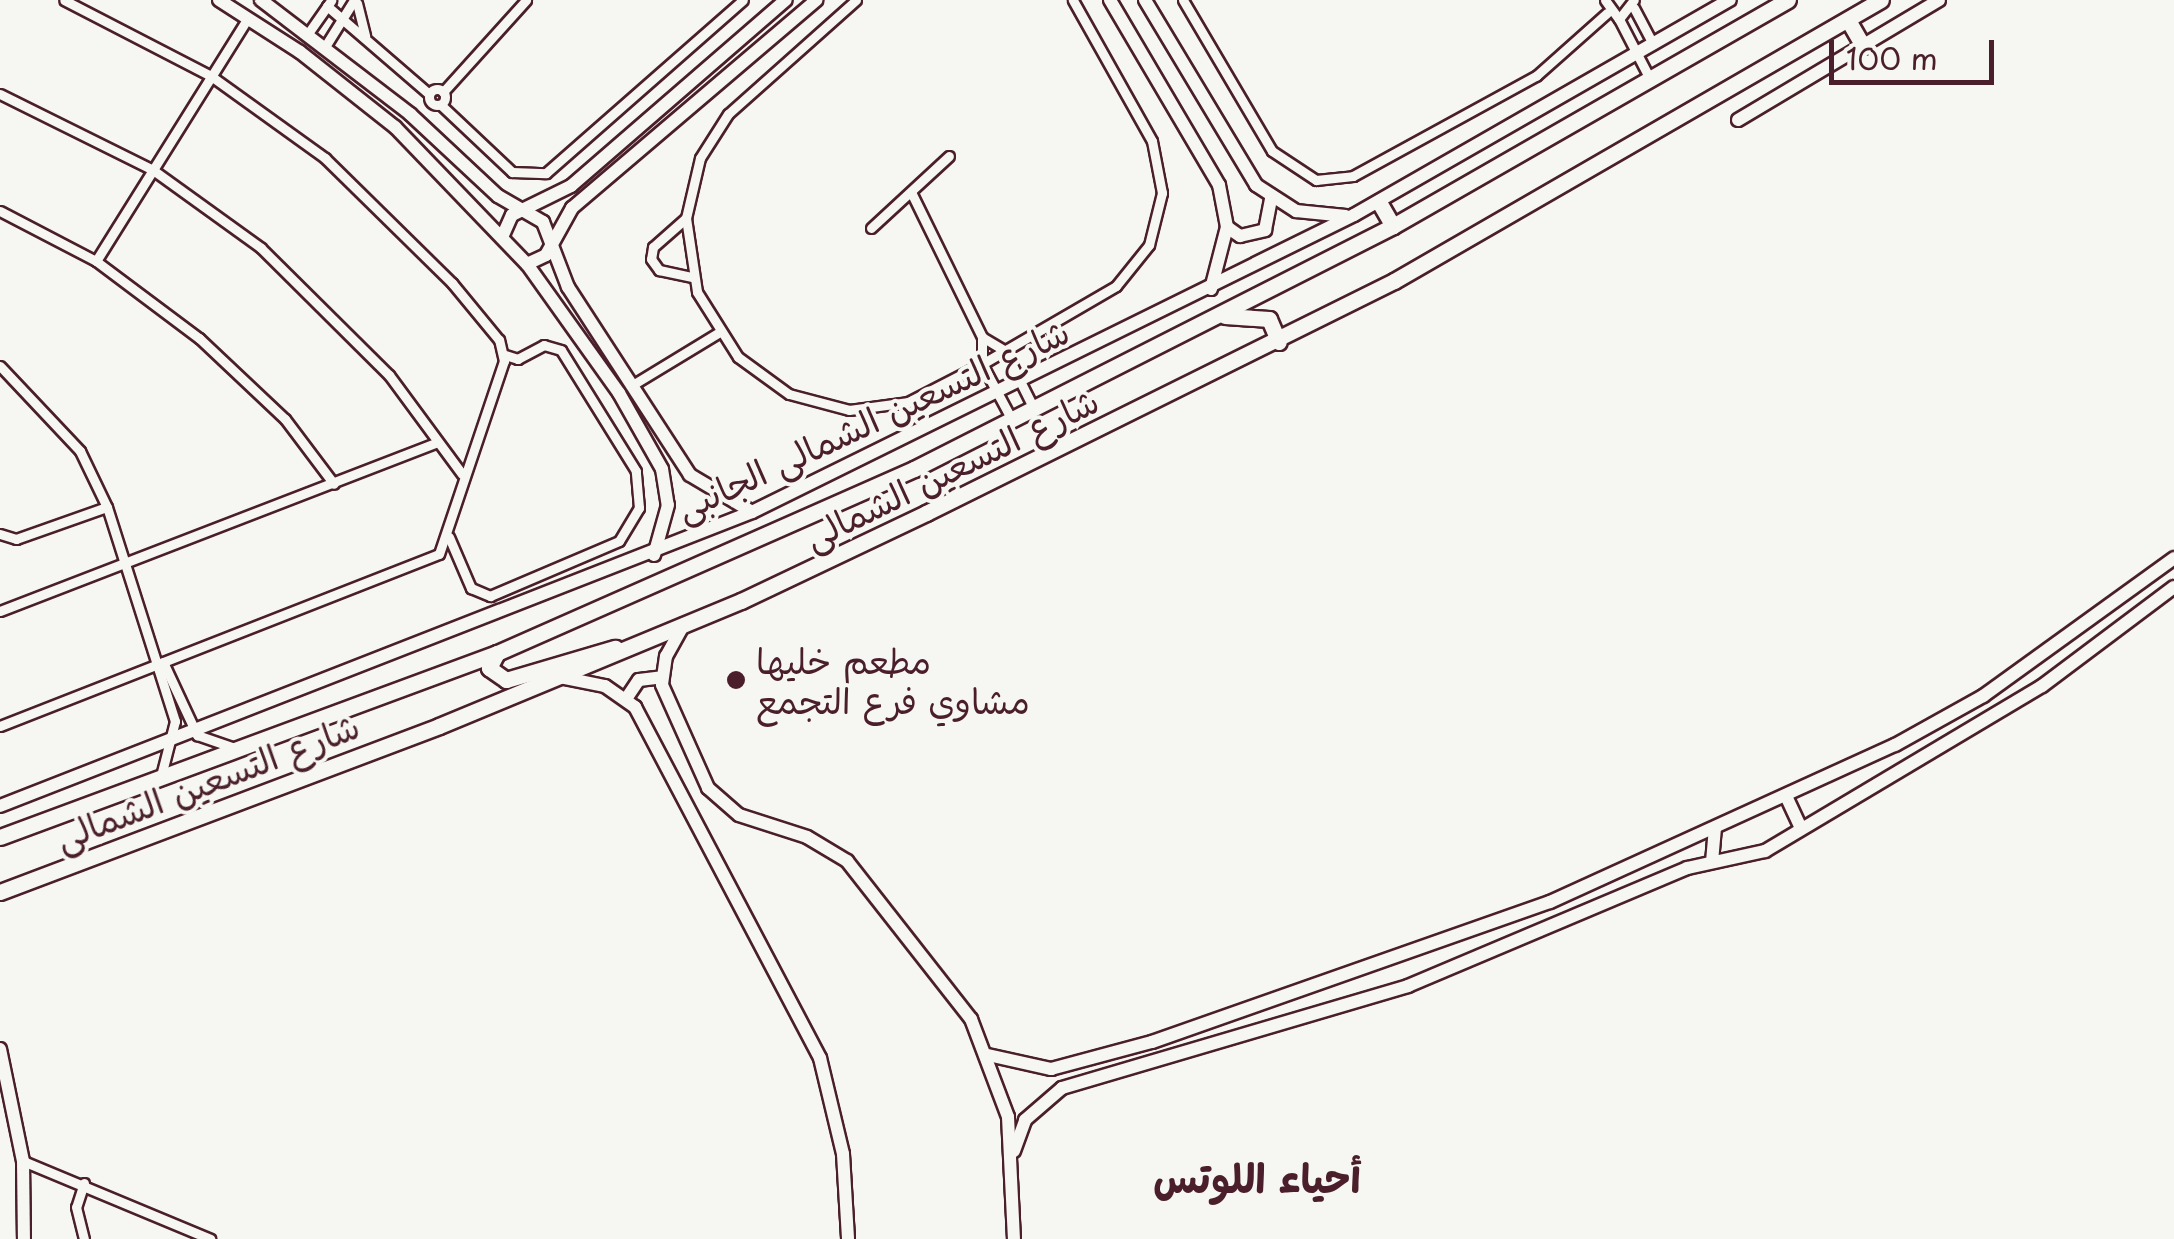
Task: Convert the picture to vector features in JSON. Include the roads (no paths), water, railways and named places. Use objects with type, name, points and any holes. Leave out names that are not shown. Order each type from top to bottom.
[{"type":"main road","name":"شارع التسعين الشمالى","points":[[0,837],[497,653],[1012,422],[1393,226],[1652,82],[1788,0]]},
{"type":"main road","name":"شارع التسعين الشمالى","points":[[0,892],[558,677],[684,624],[1278,342],[1881,0]]},
{"type":"main road","points":[[1848,20],[1863,46]]},
{"type":"main road","points":[[1379,202],[1393,226]]},
{"type":"main road","points":[[1217,317],[1270,319],[1278,342]]},
{"type":"main road","points":[[497,653],[489,668],[506,680],[595,650],[622,650]]},
{"type":"street","points":[[64,0],[211,76],[324,158],[396,224],[504,355],[518,360],[544,345],[561,350],[636,471],[639,508],[619,541],[490,596],[470,588],[450,537]]},
{"type":"street","points":[[219,0],[395,128],[527,264],[620,393],[662,469],[668,505],[653,555]]},
{"type":"street","points":[[261,0],[326,45],[498,196],[525,208],[552,242],[568,287],[634,384],[679,460],[704,488],[752,512]]},
{"type":"street","points":[[441,105],[444,92],[526,0]]},
{"type":"street","points":[[309,32],[329,3],[512,172],[546,173],[743,0]]},
{"type":"street","points":[[502,235],[525,208],[571,186],[786,0]]},
{"type":"street","points":[[856,0],[776,68],[712,135],[686,218],[692,278],[718,332],[762,378],[850,410],[908,402],[1116,286],[1158,220],[1152,141],[1072,0]]},
{"type":"street","points":[[1110,0],[1219,185],[1227,227],[1211,288]]},
{"type":"street","points":[[1146,0],[1244,170],[1271,198],[1310,214],[1354,216]]},
{"type":"street","points":[[1182,0],[1272,151],[1316,180],[1352,176],[1536,76],[1607,13]]},
{"type":"street","points":[[1605,0],[1607,13]]},
{"type":"street","name":"شارع التسعين الشمالى الجانبى","points":[[0,806],[197,735],[752,512],[1022,384],[1354,216],[1730,0]]},
{"type":"street","points":[[1738,120],[1939,0]]},
{"type":"street","points":[[326,45],[356,1]]},
{"type":"street","points":[[356,1],[366,38]]},
{"type":"street","points":[[527,264],[552,242],[572,208],[781,33],[808,3]]},
{"type":"street","points":[[1620,19],[1634,4],[1654,44]]},
{"type":"street","points":[[1607,13],[1620,19],[1652,82]]},
{"type":"street","points":[[96,261],[248,18]]},
{"type":"street","points":[[781,33],[797,50]]},
{"type":"street","points":[[760,51],[776,68]]},
{"type":"street","points":[[429,94],[444,92]]},
{"type":"street","points":[[0,94],[153,170],[310,290],[462,474]]},
{"type":"street","points":[[871,228],[949,156]]},
{"type":"street","points":[[910,192],[982,337],[982,364],[1012,422]]},
{"type":"street","points":[[1227,227],[1240,236],[1265,230],[1271,198]]},
{"type":"street","points":[[0,211],[96,261],[242,374],[334,484]]},
{"type":"street","points":[[686,218],[653,246],[651,260],[659,270],[692,278]]},
{"type":"street","points":[[634,384],[718,332]]},
{"type":"street","points":[[982,337],[1005,351],[1035,411]]},
{"type":"street","points":[[0,726],[162,668],[430,560],[450,537],[462,474],[504,355]]},
{"type":"street","points":[[2,372],[80,451],[107,507],[162,668],[175,721],[174,743],[160,778]]},
{"type":"street","points":[[0,611],[128,566],[438,442]]},
{"type":"street","points":[[662,469],[679,460]]},
{"type":"street","points":[[0,534],[16,539],[107,507]]},
{"type":"street","points":[[988,1055],[1050,1069],[1208,1025],[1464,936],[1715,829],[1983,696],[2174,558]]},
{"type":"street","points":[[1014,1151],[1035,1107],[1062,1088],[1408,986],[1712,862],[1751,856],[2042,686],[2174,586]]},
{"type":"street","points":[[684,624],[662,678],[715,797],[739,815],[822,844],[861,874],[960,1000],[988,1055],[1014,1151],[1014,1239]]},
{"type":"street","points":[[162,668],[197,735],[239,749]]},
{"type":"street","points":[[558,677],[594,681],[626,698],[820,1058],[843,1154],[848,1239]]},
{"type":"street","points":[[626,698],[639,680],[662,678]]},
{"type":"street","points":[[1786,796],[1800,828]]},
{"type":"street","points":[[1712,862],[1715,829]]},
{"type":"street","points":[[0,1049],[23,1160],[24,1239]]},
{"type":"street","points":[[23,1160],[210,1239]]},
{"type":"street","points":[[84,1183],[76,1207],[84,1239]]},
{"type":"place","name":"مطعم خليها مشاوي فرع التجمع","points":[[736,680]]},
{"type":"district","name":"أحياء اللوتس","points":[[1257,1177]]}]
